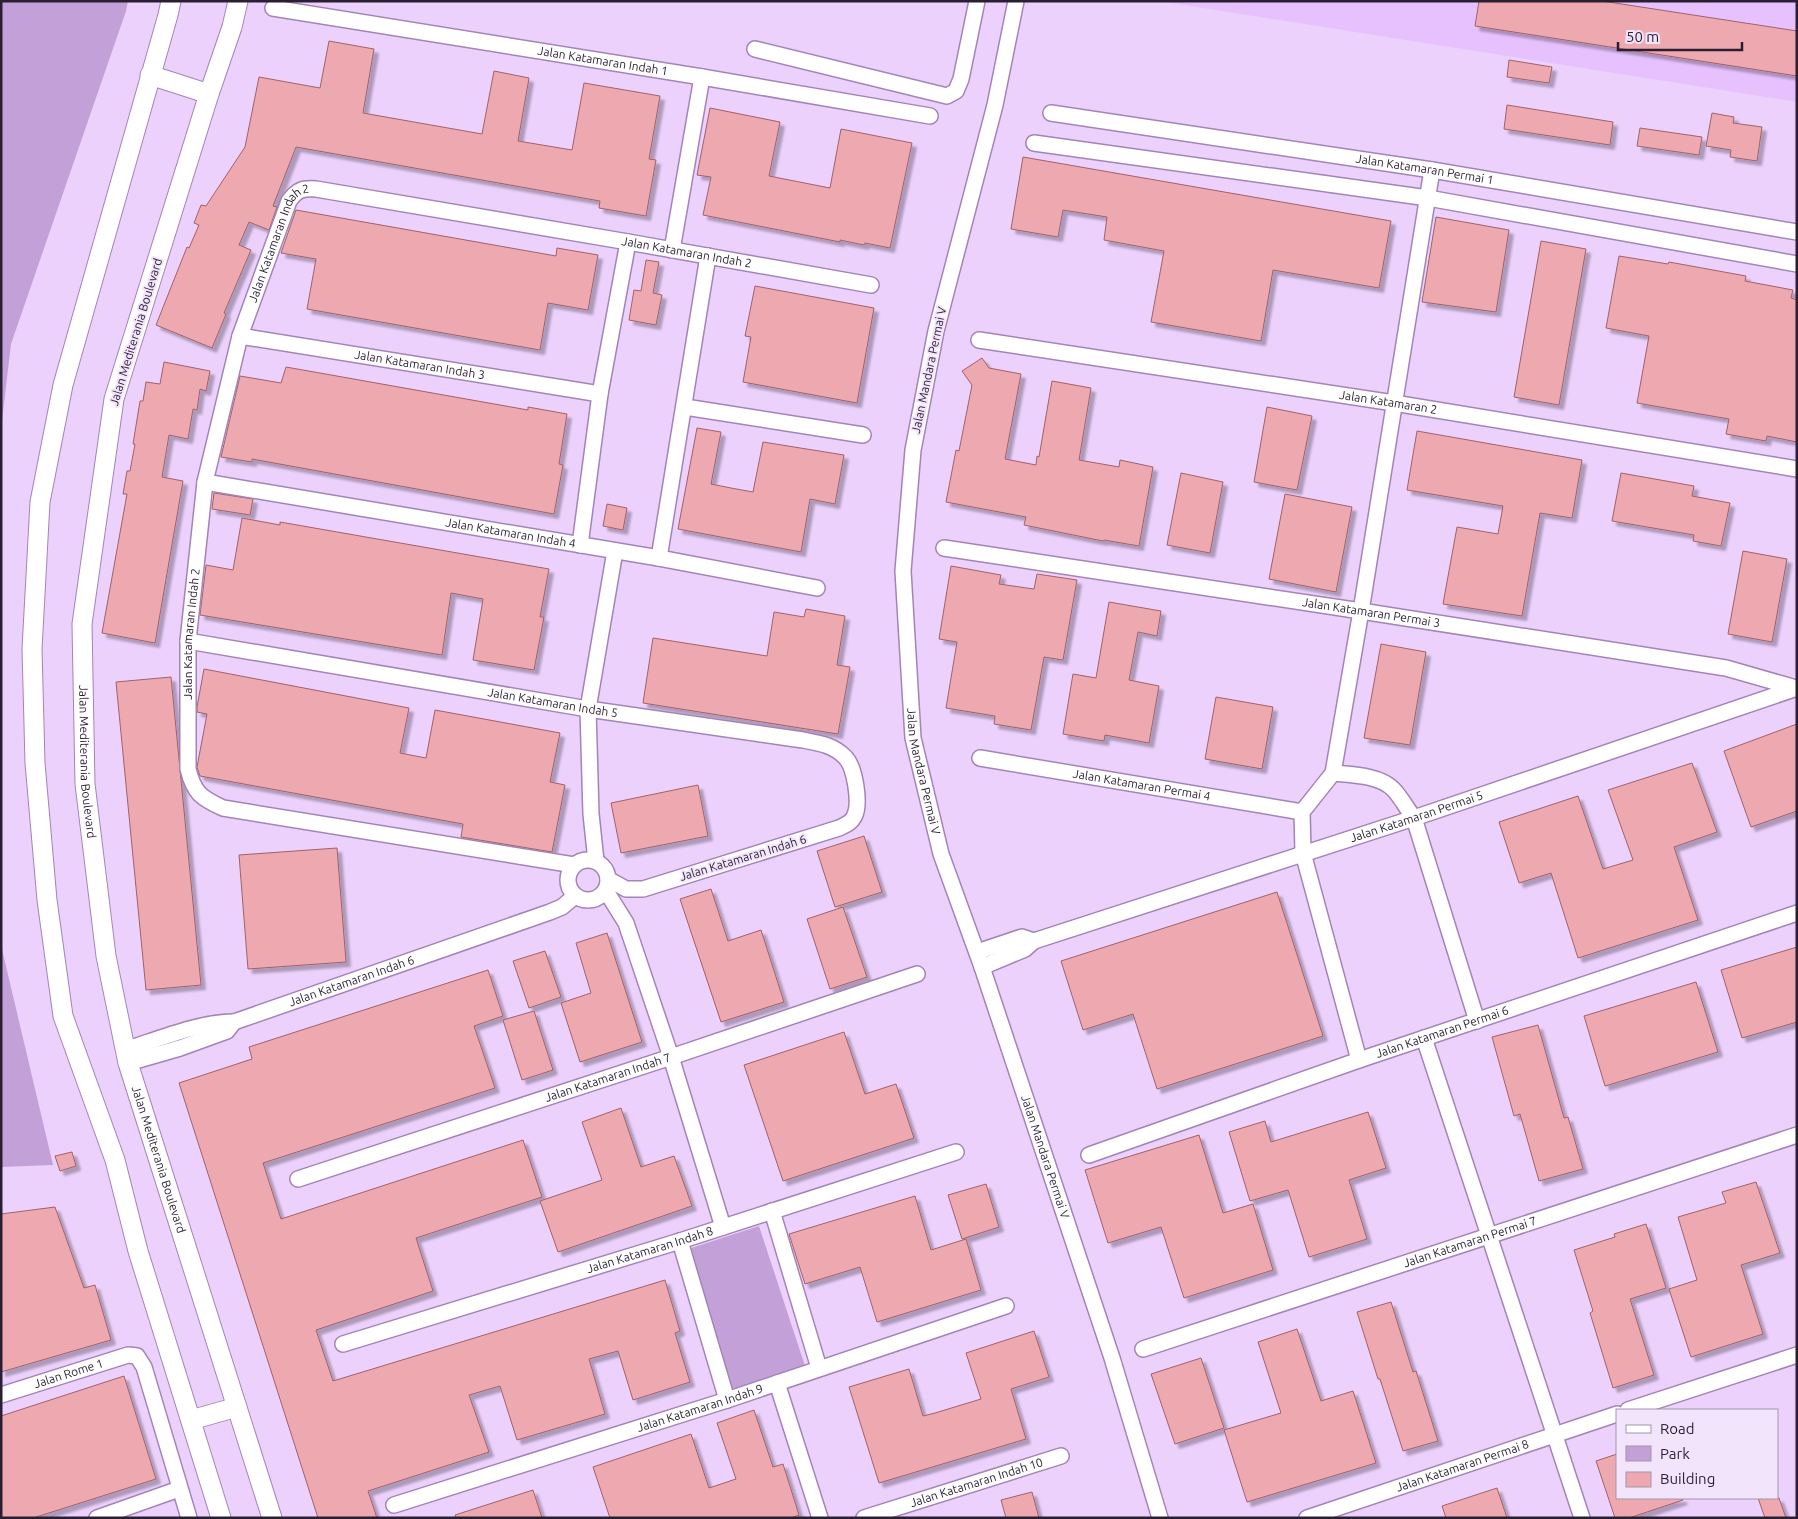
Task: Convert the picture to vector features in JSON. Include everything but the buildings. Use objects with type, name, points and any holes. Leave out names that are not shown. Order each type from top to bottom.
[{"type":"street","points":[[171,1],[63,385],[40,502],[32,649],[35,763],[47,900],[63,1016],[115,1160],[138,1251],[221,1518]]},
{"type":"street","name":"Jalan Mediterania Boulevard","points":[[238,1],[232,27],[114,399],[82,624],[85,784],[106,956],[126,1057],[272,1518]]},
{"type":"street","points":[[755,49],[947,96],[956,91],[961,79],[977,1]]},
{"type":"street","name":"Jalan Mandara Permai V","points":[[1016,1],[995,105],[936,331],[913,450],[903,571],[913,738],[941,854],[977,952],[1112,1358],[1160,1518]]},
{"type":"street","name":"Jalan Katamaran Indah 1","points":[[273,8],[702,77],[930,116]]},
{"type":"street","points":[[150,75],[210,94]]},
{"type":"street","points":[[672,250],[702,77]]},
{"type":"street","name":"Jalan Katamaran Permai 1","points":[[1052,113],[1432,170],[1797,232]]},
{"type":"street","points":[[1034,143],[1428,198],[1797,264]]},
{"type":"street","points":[[1359,1060],[1303,853],[1302,812],[1333,772],[1361,611],[1432,170]]},
{"type":"street","name":"Jalan Katamaran Indah 2","points":[[574,865],[223,808],[198,794],[191,782],[188,769],[188,641],[205,482],[240,336],[289,202],[294,193],[299,190],[304,188],[316,189],[871,285]]},
{"type":"street","points":[[580,545],[600,394],[628,242]]},
{"type":"street","points":[[659,558],[708,256]]},
{"type":"street","name":"Jalan Katamaran Indah 3","points":[[240,336],[600,394]]},
{"type":"street","name":"Jalan Katamaran 2","points":[[979,340],[1394,403],[1797,469]]},
{"type":"street","points":[[685,407],[864,435]]},
{"type":"street","name":"Jalan Katamaran Indah 4","points":[[205,482],[659,558],[817,588]]},
{"type":"street","name":"Jalan Katamaran Permai 3","points":[[944,548],[1726,668],[1796,688]]},
{"type":"street","points":[[596,861],[588,760],[588,709],[615,551]]},
{"type":"street","name":"Jalan Katamaran Indah 5","points":[[188,641],[588,709],[803,740],[833,747],[847,759],[854,775],[856,808],[855,816],[849,823]]},
{"type":"street","name":"Jalan Katamaran Permai 5","points":[[982,967],[1025,949],[1034,941],[1414,818],[1796,688]]},
{"type":"street","name":"Jalan Katamaran Permai 4","points":[[980,758],[1302,812]]},
{"type":"street","points":[[1333,772],[1376,779],[1387,783],[1394,789],[1414,818],[1477,1021]]},
{"type":"street","name":"Jalan Katamaran Indah 6","points":[[607,885],[626,889],[643,889],[839,828],[849,823]]},
{"type":"street","points":[[607,885],[597,898],[586,900],[575,896],[568,886],[568,875],[574,865],[584,860],[596,861],[605,868],[607,885],[626,923],[671,1057],[723,1227]]},
{"type":"street","name":"Jalan Katamaran Indah 6","points":[[126,1057],[173,1034],[222,1022],[234,1022],[550,912],[562,907],[575,896]]},
{"type":"street","name":"Jalan Katamaran Permai 6","points":[[1089,1155],[1359,1060],[1797,913]]},
{"type":"street","name":"Jalan Katamaran Permai 5","points":[[977,952],[1022,937],[1034,941]]},
{"type":"street","name":"Jalan Katamaran Indah 7","points":[[298,1179],[917,974]]},
{"type":"street","points":[[1424,1038],[1582,1518]]},
{"type":"street","name":"Jalan Katamaran Permai 7","points":[[1143,1349],[1797,1134]]},
{"type":"street","name":"Jalan Katamaran Indah 8","points":[[343,1344],[680,1241],[956,1152]]},
{"type":"street","points":[[772,1211],[819,1368]]},
{"type":"street","points":[[680,1241],[727,1400]]},
{"type":"street","name":"Jalan Katamaran Indah 9","points":[[394,1505],[727,1400],[1006,1306]]},
{"type":"street","name":"Jalan Rome 1","points":[[1,1395],[128,1355],[137,1356],[144,1367],[179,1489]]},
{"type":"street","points":[[1631,1409],[1797,1355]]},
{"type":"street","points":[[776,1383],[820,1518]]},
{"type":"street","points":[[191,1420],[237,1407]]},
{"type":"street","name":"Jalan Katamaran Permai 8","points":[[1307,1518],[1616,1414]]},
{"type":"street","name":"Jalan Katamaran Indah 10","points":[[868,1517],[1061,1456]]},
{"type":"street","points":[[97,1518],[179,1489],[189,1518]]},
{"type":"shaded area","points":[[1159,1],[1797,1],[1797,102]]},
{"type":"green space","points":[[1,1],[128,1],[11,344],[1,429]]},
{"type":"green space","points":[[1,945],[53,1165],[1,1167]]},
{"type":"green space","points":[[759,1226],[805,1366],[727,1391],[682,1251]]}]
